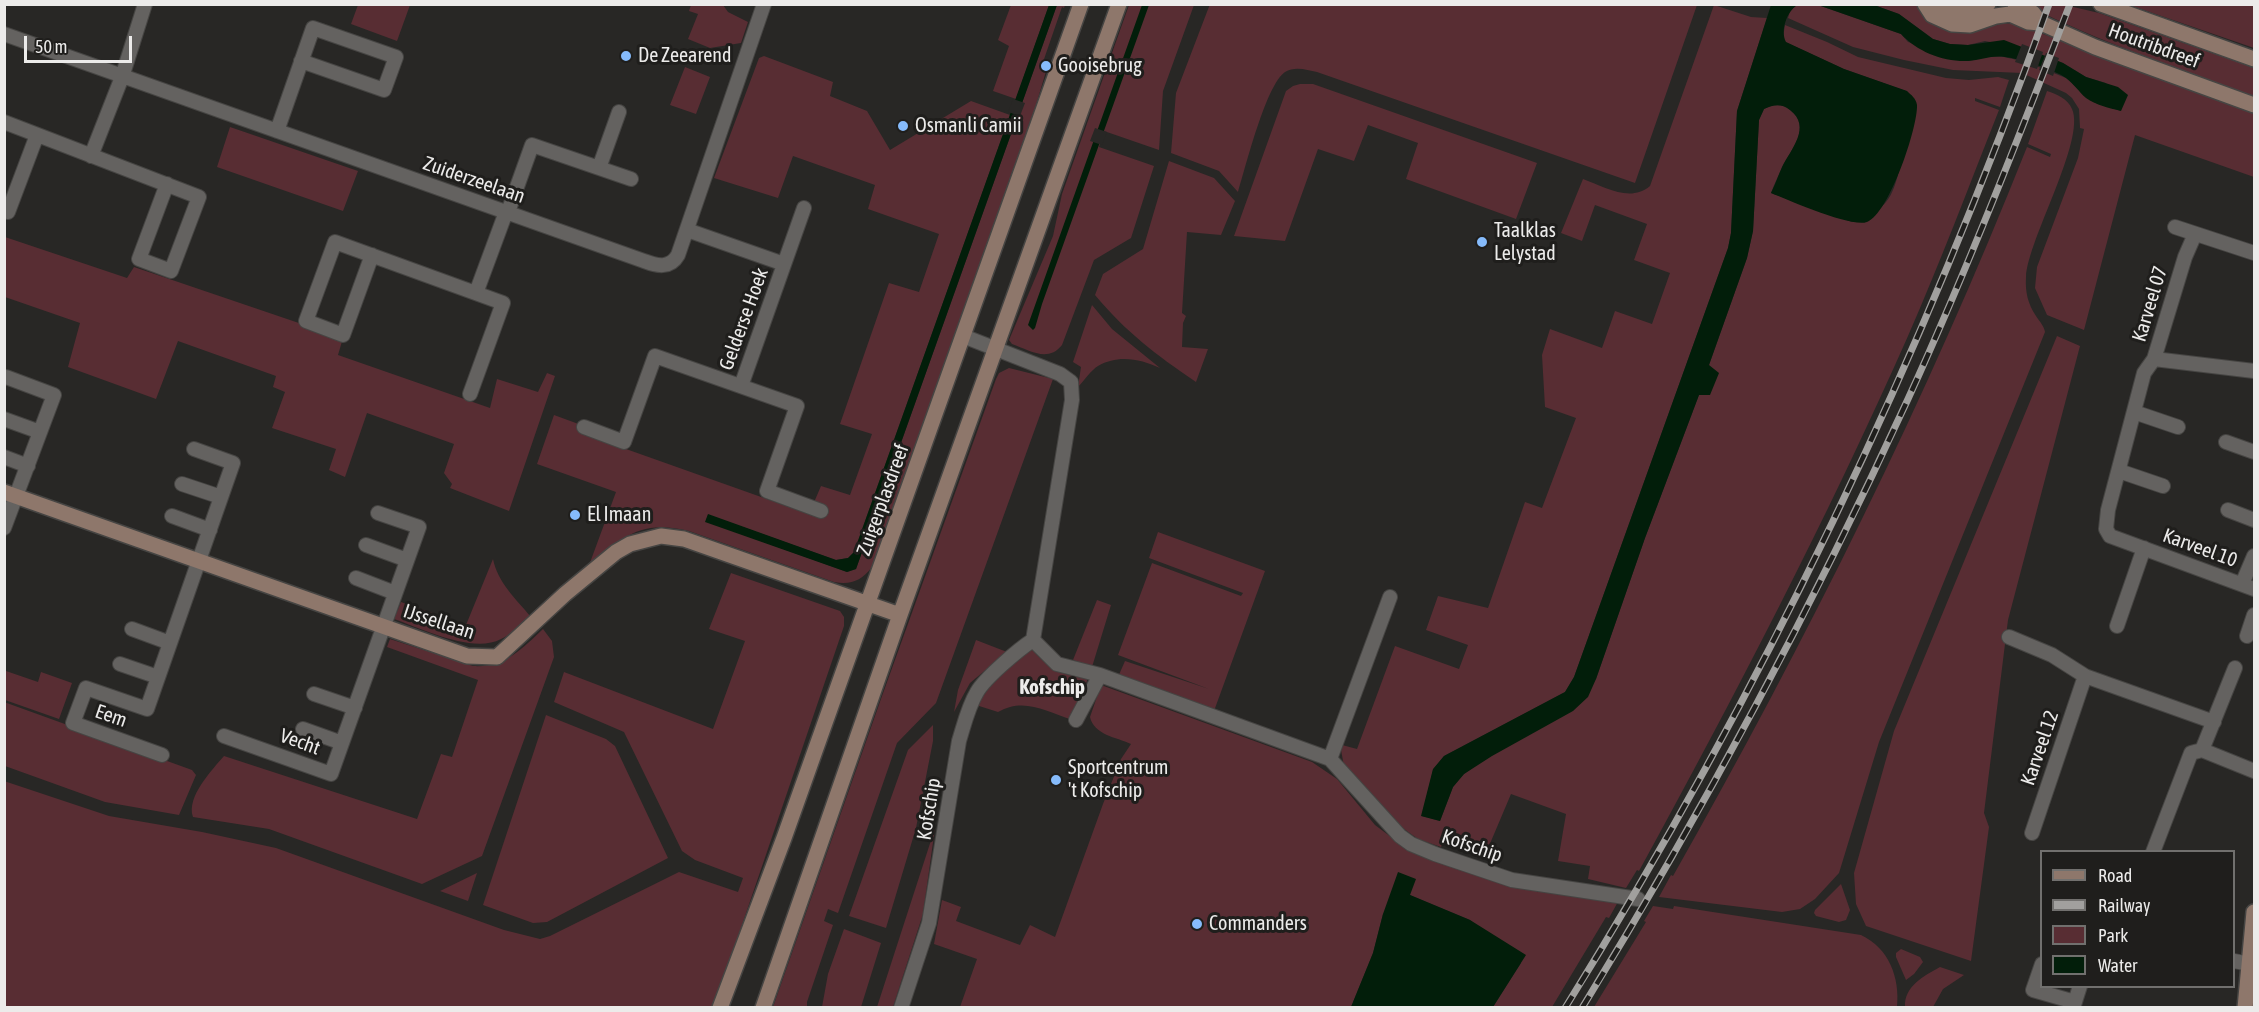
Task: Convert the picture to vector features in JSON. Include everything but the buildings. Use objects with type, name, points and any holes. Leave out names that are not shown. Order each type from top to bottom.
[{"type":"main road","name":"Zuigerplasdreef","points":[[720,1008],[784,838],[1081,4]]},
{"type":"main road","points":[[763,1008],[900,615],[1119,4]]},
{"type":"main road","points":[[1925,4],[1932,15],[1952,24],[1970,25],[1992,10]]},
{"type":"main road","points":[[1939,4],[1954,12],[1992,10]]},
{"type":"main road","name":"Houtribdreef","points":[[2015,4],[2033,13],[2041,23]]},
{"type":"main road","name":"Houtribdreef","points":[[2101,4],[2254,59]]},
{"type":"main road","name":"Houtribdreef","points":[[1992,10],[2010,14],[2028,22],[2041,23],[2096,47],[2254,105]]},
{"type":"main road","name":"IJssellaan","points":[[10,494],[467,656],[497,657],[565,594],[616,552],[630,544],[660,536],[684,539],[900,615]]},
{"type":"main road","points":[[2245,1008],[2254,912]]},
{"type":"street","points":[[92,156],[122,77],[145,4]]},
{"type":"street","name":"Zuiderzeelaan","points":[[4,34],[644,261],[664,266],[674,262],[687,230],[764,4]]},
{"type":"street","points":[[277,131],[313,28],[396,57],[384,90],[302,61]]},
{"type":"street","points":[[599,168],[619,112]]},
{"type":"street","points":[[4,122],[167,184],[199,197],[171,271],[139,258],[167,184]]},
{"type":"street","points":[[4,211],[8,212],[37,135]]},
{"type":"street","points":[[476,293],[532,144],[631,179]]},
{"type":"street","name":"Gelderse Hoek","points":[[741,386],[804,208]]},
{"type":"street","points":[[2175,227],[2254,253]]},
{"type":"street","name":"Gelderse Hoek","points":[[687,230],[784,264]]},
{"type":"street","name":"Karveel 07","points":[[2195,234],[2185,257],[2154,359],[2254,371]]},
{"type":"street","points":[[372,255],[343,335],[306,321],[335,242],[372,255],[503,303],[470,394]]},
{"type":"street","points":[[963,336],[1060,374],[1071,382],[1072,400],[1033,640]]},
{"type":"street","name":"Gelderse Hoek","points":[[584,427],[624,442],[655,356],[741,386],[797,406],[767,491],[821,511]]},
{"type":"street","name":"Karveel 10","points":[[2154,359],[2144,373],[2108,510],[2106,529],[2110,536],[2248,586],[2254,556]]},
{"type":"street","points":[[4,528],[10,494],[28,466],[54,395],[6,377]]},
{"type":"street","points":[[2134,412],[2178,427]]},
{"type":"street","points":[[4,419],[40,432]]},
{"type":"street","points":[[2226,442],[2254,452]]},
{"type":"street","name":"Eem","points":[[162,755],[73,723],[86,688],[147,709],[233,463],[194,449]]},
{"type":"street","points":[[4,457],[28,466]]},
{"type":"street","points":[[2119,471],[2163,486]]},
{"type":"street","points":[[182,484],[221,497]]},
{"type":"street","points":[[2228,510],[2254,520]]},
{"type":"street","name":"Vecht","points":[[224,736],[331,774],[419,527],[378,513]]},
{"type":"street","points":[[172,516],[210,530]]},
{"type":"street","points":[[366,545],[407,560]]},
{"type":"street","name":"Karveel 10","points":[[2117,626],[2144,548]]},
{"type":"street","points":[[356,578],[395,593]]},
{"type":"street","points":[[1330,759],[1390,597]]},
{"type":"street","points":[[2247,636],[2254,615]]},
{"type":"street","points":[[132,630],[170,643]]},
{"type":"street","points":[[2009,637],[2052,655],[2085,676],[2214,722]]},
{"type":"street","name":"Kofschip","points":[[901,1008],[929,923],[959,741],[966,715],[977,690],[1020,648],[1033,640],[1057,664],[1100,675],[1330,759],[1400,836],[1411,844],[1512,880],[1638,899]]},
{"type":"street","points":[[120,664],[158,677]]},
{"type":"street","points":[[2202,750],[2235,668]]},
{"type":"street","points":[[1076,720],[1100,675]]},
{"type":"street","name":"Karveel 12","points":[[2032,833],[2085,676]]},
{"type":"street","points":[[314,694],[355,708]]},
{"type":"street","name":"Vecht","points":[[303,729],[342,743]]},
{"type":"street","points":[[2154,850],[2191,753],[2202,750],[2254,771]]},
{"type":"street","points":[[2235,961],[2250,964]]},
{"type":"street","points":[[2040,970],[2033,990],[2074,1005],[2080,988]]},
{"type":"green space","points":[[1210,4],[1697,5],[1635,183],[1317,72],[1297,69],[1285,72],[1271,93],[1257,127],[1238,192],[1219,171],[1171,153],[1176,93]]},
{"type":"green space","points":[[358,5],[410,5],[397,41],[351,24]]},
{"type":"green space","points":[[691,5],[723,5],[728,12],[748,22],[741,43],[710,48],[688,39],[698,14],[689,11]]},
{"type":"green space","points":[[1011,5],[1049,5],[1016,99],[993,91],[1009,46],[998,40]]},
{"type":"green space","points":[[1057,5],[1065,5],[1064,8],[1062,7],[1042,65],[1047,68],[1036,105],[872,567],[864,576],[855,581],[834,582],[689,531],[657,527],[633,533],[612,547],[588,568],[616,492],[537,464],[554,415],[584,426],[581,433],[809,514],[821,486],[850,495],[872,434],[840,424],[889,283],[919,292],[939,234],[868,209],[875,185],[793,156],[778,198],[714,178],[759,58],[764,56],[833,82],[830,96],[867,111],[890,150],[971,101],[1010,115],[854,552],[848,558],[836,560],[708,515],[706,521],[847,572],[856,569]]},
{"type":"green space","points":[[1129,5],[1194,5],[1163,91],[1159,150],[1104,131],[1099,147],[1154,166],[1131,238],[1094,260],[1062,345],[1051,353],[1038,354],[1012,344],[1009,340],[1053,236],[1062,194]]},
{"type":"green space","points":[[1714,5],[1751,17],[1767,18],[1737,111],[1731,233],[1728,248],[1574,677],[1565,692],[1444,756],[1433,770],[1422,816],[1440,821],[1453,787],[1464,774],[1596,679],[1645,538],[1699,395],[1710,395],[1709,365],[1747,258],[1753,231],[1759,120],[1764,109],[1783,106],[1790,110],[1796,117],[1800,131],[1771,193],[1852,222],[1881,207],[1895,186],[1902,153],[1906,91],[1844,69],[1785,42],[1783,37],[1785,25],[1858,57],[1946,78],[1969,80],[1998,77],[2009,80],[2000,107],[1975,98],[1975,101],[1999,110],[1908,336],[1845,472],[1745,673],[1639,871],[1637,870],[1626,888],[1588,879],[1590,866],[1558,861],[1566,814],[1511,794],[1489,846],[1448,831],[1441,847],[1418,839],[1400,826],[1344,766],[1341,750],[1342,745],[1357,749],[1395,646],[1459,669],[1468,645],[1426,630],[1438,596],[1488,608],[1525,502],[1542,508],[1576,418],[1545,407],[1542,355],[1550,329],[1602,348],[1615,311],[1652,324],[1670,273],[1634,260],[1647,224],[1595,205],[1582,241],[1561,233],[1583,179],[1617,192],[1626,193],[1642,191],[1650,186]]},
{"type":"green space","points":[[1797,5],[1818,5],[1901,34],[1908,42],[1969,61],[1990,56],[2026,62],[2066,78],[2093,102],[2121,111],[2106,83],[2086,77],[2063,63],[2031,50],[1985,41],[1968,45],[1950,44],[1933,39],[1899,14],[1874,5],[1919,5],[1932,20],[1943,28],[1955,31],[1966,31],[1989,25],[2019,25],[2236,106],[2254,114],[2254,177],[2135,135],[2084,330],[2047,315],[2035,288],[2037,267],[2078,158],[2084,129],[2080,128],[2079,109],[2072,98],[2022,73],[1953,70],[1853,47],[1788,18],[1790,11]]},
{"type":"green space","points":[[2027,5],[2065,5],[2099,13],[2254,68],[2254,97],[2111,43]]},
{"type":"green space","points":[[2128,5],[2254,5],[2254,48],[2141,9]]},
{"type":"green space","points":[[685,67],[710,77],[696,114],[670,105]]},
{"type":"green space","points":[[1300,84],[1313,84],[1537,163],[1516,219],[1406,179],[1418,143],[1368,125],[1354,161],[1318,149],[1285,241],[1234,236],[1286,91]]},
{"type":"green space","points":[[2047,91],[2068,102],[2072,109],[2074,124],[2064,166],[2036,239],[2026,277],[2029,302],[2045,332],[1879,742],[1839,873],[1815,899],[1800,909],[1782,912],[1659,897],[1671,875],[1673,876],[1771,698],[1863,518],[1948,334],[2027,147],[2050,157],[2051,154],[2028,144]]},
{"type":"green space","points":[[230,127],[358,171],[343,211],[217,167]]},
{"type":"green space","points":[[1169,161],[1214,178],[1235,201],[1221,235],[1187,232],[1182,313],[1186,316],[1183,323],[1182,347],[1208,349],[1196,382],[1142,342],[1095,295],[1103,274],[1143,249]]},
{"type":"green space","points":[[5,237],[127,278],[134,267],[343,338],[338,355],[490,408],[497,379],[538,392],[547,373],[555,376],[509,511],[450,488],[452,484],[444,473],[454,444],[367,413],[345,477],[329,470],[336,449],[272,428],[285,392],[273,387],[276,376],[178,341],[156,399],[68,367],[80,323],[5,297]]},
{"type":"green space","points":[[1092,305],[1112,329],[1160,368],[1137,360],[1113,360],[1095,368],[1078,387],[1081,367],[1073,362]]},
{"type":"green space","points":[[2057,336],[2080,346],[2008,620],[1984,813],[1989,827],[1971,961],[1866,926],[1856,904],[1854,873],[1894,731]]},
{"type":"green space","points":[[1009,368],[1053,379],[936,703],[897,743],[838,913],[828,909],[824,921],[833,925],[807,1007],[773,1007],[996,379],[999,373]]},
{"type":"green space","points":[[1158,532],[1265,571],[1214,711],[1118,677],[1125,661],[1209,689],[1118,655],[1152,563],[1241,596],[1243,593],[1149,558]]},
{"type":"green space","points":[[493,559],[503,583],[531,617],[505,637],[490,643],[462,642],[394,619],[401,602],[466,625]]},
{"type":"green space","points":[[731,573],[840,611],[844,617],[844,626],[714,1007],[5,1007],[4,781],[109,816],[276,848],[504,930],[540,939],[679,872],[738,892],[743,878],[695,860],[682,851],[624,732],[554,702],[564,672],[713,729],[745,641],[709,629]]},
{"type":"green space","points":[[1097,600],[1111,605],[1092,667],[1073,660]]},
{"type":"green space","points":[[543,629],[552,641],[554,657],[482,856],[422,884],[269,829],[193,817],[193,801],[201,784],[224,756],[417,819],[441,754],[452,757],[478,680],[387,647],[390,639],[473,666],[484,666],[512,656]]},
{"type":"green space","points":[[976,640],[1007,652],[970,683],[954,712],[958,690]]},
{"type":"green space","points":[[1031,646],[1035,653],[1048,663],[1088,678],[1073,720],[1035,707],[1017,706],[998,712],[976,705],[993,683]]},
{"type":"green space","points":[[6,671],[38,682],[41,672],[72,683],[59,719],[5,700]]},
{"type":"green space","points":[[1101,685],[1312,762],[1337,779],[1375,825],[1403,846],[1619,900],[1609,918],[1606,917],[1552,1007],[1493,1007],[1521,963],[1470,920],[1410,895],[1383,914],[1373,953],[1351,1007],[960,1007],[977,959],[934,944],[942,900],[961,907],[956,921],[1020,945],[1030,925],[1055,937],[1103,804],[1121,759],[1131,744],[1106,735],[1092,723],[1090,717]]},
{"type":"green space","points":[[4,702],[192,770],[196,775],[179,815],[105,802],[5,766]]},
{"type":"green space","points":[[546,715],[606,739],[615,746],[668,858],[547,922],[533,923],[483,905]]},
{"type":"green space","points":[[933,725],[933,741],[916,828],[886,928],[849,916],[908,750]]},
{"type":"green space","points":[[935,828],[923,914],[893,1007],[877,1007]]},
{"type":"green space","points":[[477,873],[468,901],[440,891]]},
{"type":"green space","points":[[1841,884],[1850,910],[1846,920],[1839,922],[1816,916],[1815,910]]},
{"type":"green space","points":[[1653,906],[1673,909],[1674,906],[1861,935],[1879,948],[1891,965],[1897,985],[1897,1007],[1594,1007],[1646,922],[1644,921]]},
{"type":"green space","points":[[844,929],[881,943],[861,1007],[822,1007],[828,974]]},
{"type":"green space","points":[[1901,949],[1920,957],[1923,962],[1906,980],[1896,957],[1896,953]]},
{"type":"green space","points":[[1940,967],[1964,975],[1943,989],[1933,1007],[1905,1007],[1911,987]]},
{"type":"water","points":[[1049,5],[1057,5],[856,569],[847,572],[705,522],[708,514],[836,560],[848,558],[854,552]]},
{"type":"water","points":[[1142,5],[1149,5],[1033,330],[1028,325]]},
{"type":"water","points":[[1771,5],[1797,5],[1790,12],[1786,22],[1784,37],[1786,42],[1844,69],[1907,91],[1914,99],[1917,105],[1916,116],[1901,169],[1876,216],[1867,222],[1848,221],[1771,193],[1800,131],[1796,117],[1790,110],[1783,106],[1764,109],[1759,120],[1753,231],[1747,258],[1709,365],[1719,373],[1710,395],[1699,395],[1588,697],[1573,711],[1464,774],[1453,787],[1440,821],[1421,816],[1433,769],[1444,756],[1565,692],[1574,677],[1728,248],[1731,233],[1737,111]]},
{"type":"water","points":[[1818,5],[1874,5],[1899,14],[1933,39],[1950,44],[1968,45],[2004,40],[2063,63],[2086,77],[2118,87],[2128,95],[2121,111],[2107,107],[2086,98],[2066,78],[2037,65],[2000,57],[1968,61],[1940,58],[1923,51],[1901,34]]},
{"type":"water","points":[[1398,872],[1416,879],[1410,895],[1470,920],[1526,955],[1493,1007],[1351,1007],[1373,953],[1383,914]]},
{"type":"pier","points":[[2022,44],[2043,52],[2037,69],[2015,62]]},
{"type":"pier","points":[[2046,53],[2059,58],[2053,76],[2039,70]]},
{"type":"pier","points":[[1013,99],[1025,103],[1020,116],[1008,112]]},
{"type":"pier","points":[[1095,128],[1107,132],[1102,145],[1090,141]]},
{"type":"railway","points":[[1565,1008],[1706,767],[1772,644],[1834,519],[1893,392],[1948,264],[2049,4]]},
{"type":"railway","points":[[1582,1008],[1713,784],[1834,555],[1908,399],[1972,252],[2070,4]]},
{"type":"place","name":"De Zeearend","points":[[626,56]]},
{"type":"place","name":"Gooisebrug","points":[[1046,66]]},
{"type":"place","name":"Osmanli Camii","points":[[903,126]]},
{"type":"place","name":"Taalklas Lelystad","points":[[1482,242]]},
{"type":"place","name":"El Imaan","points":[[575,515]]},
{"type":"place","name":"Sportcentrum 't Kofschip","points":[[1056,780]]},
{"type":"place","name":"Commanders","points":[[1197,924]]},
{"type":"district","name":"Kofschip","points":[[1052,687]]}]
